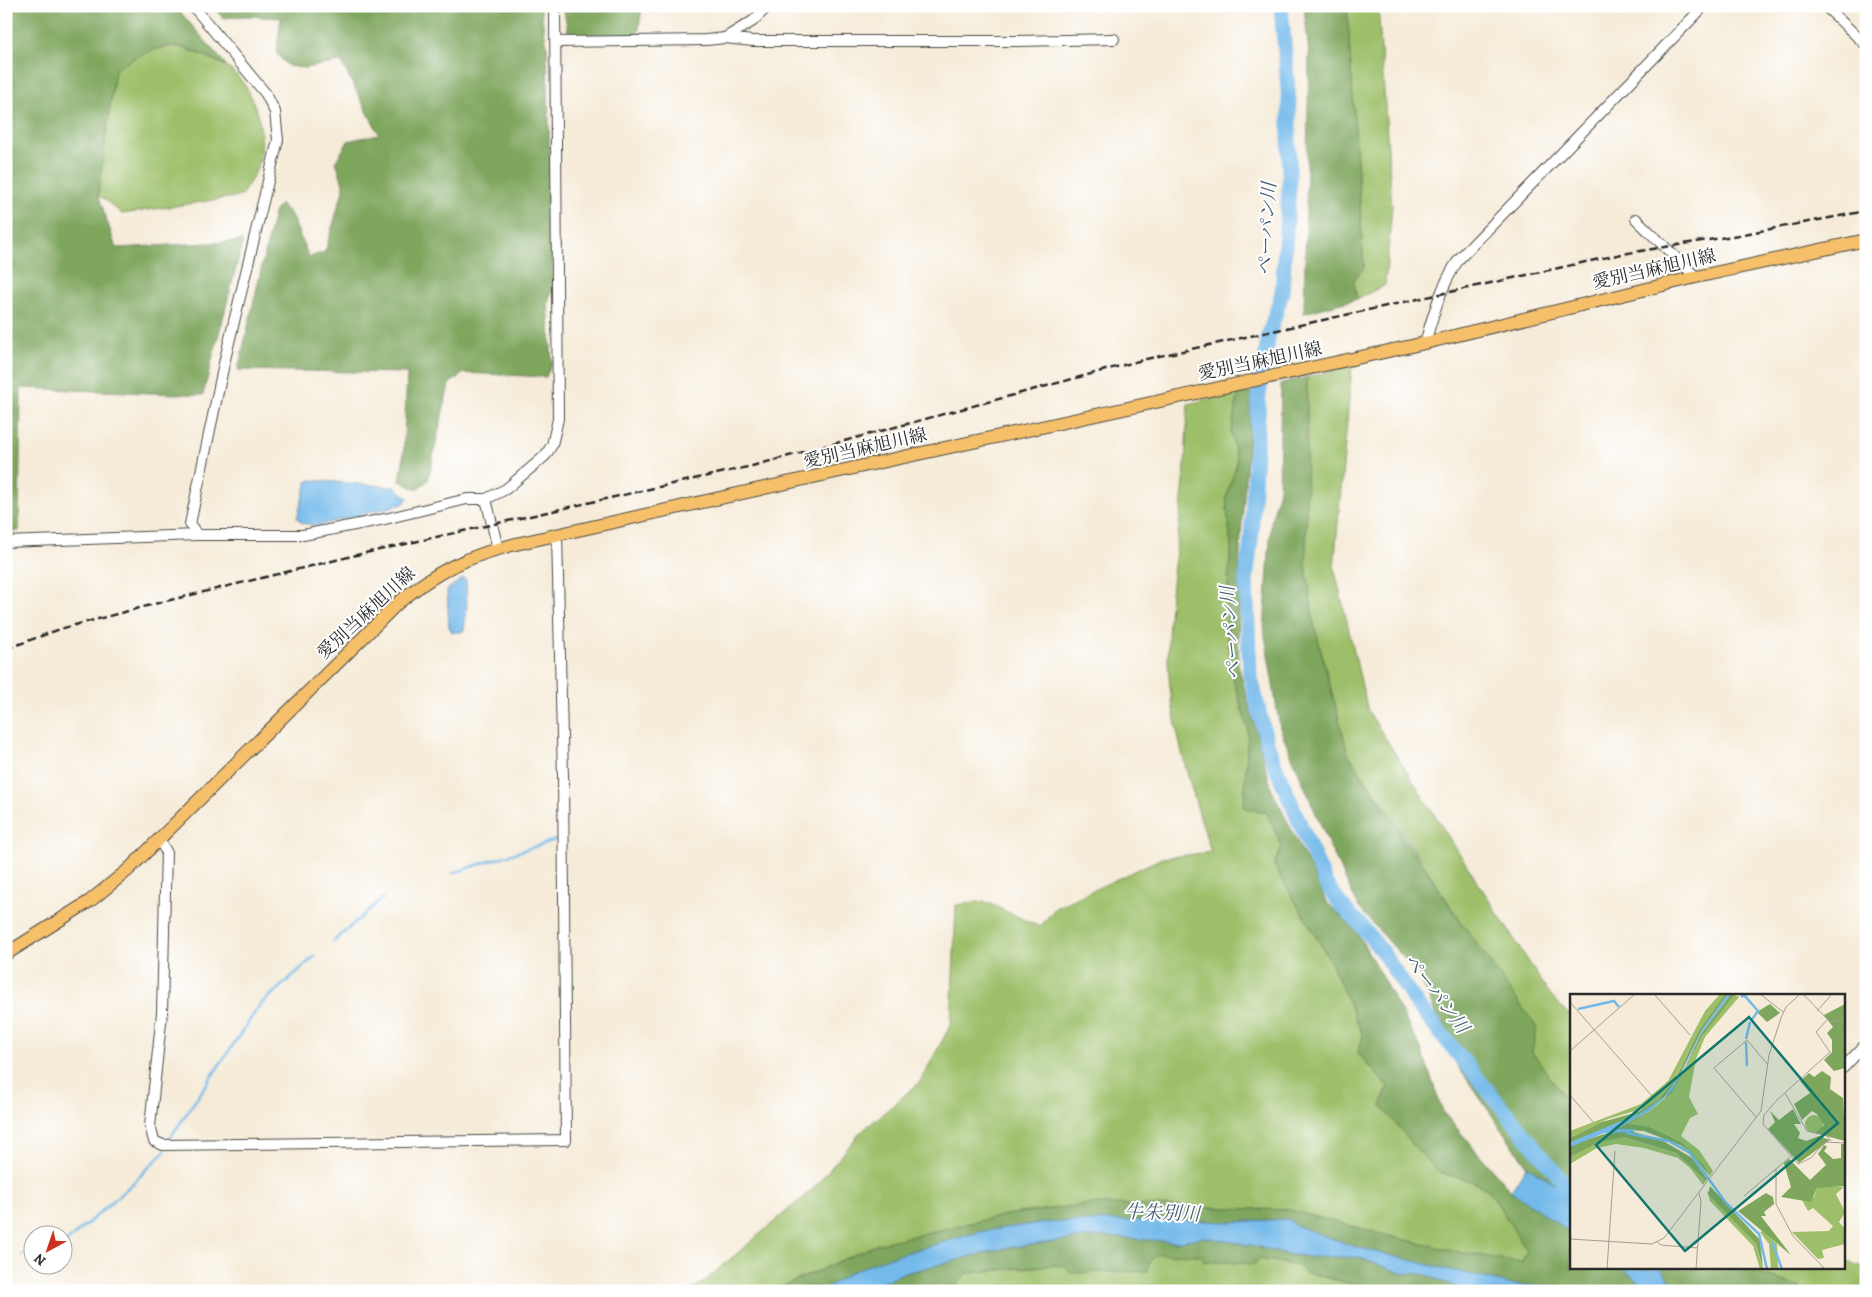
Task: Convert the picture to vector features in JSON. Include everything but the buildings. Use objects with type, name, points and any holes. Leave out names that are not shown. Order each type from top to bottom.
[{"type":"main road","name":"愛別当麻旭川線","points":[[6,954],[90,901],[128,870],[399,602],[424,582],[449,567],[498,549],[1222,386],[1425,343],[1696,277],[1866,240]]},
{"type":"street","points":[[192,6],[266,94],[275,112],[278,140],[225,359],[190,524],[197,535]]},
{"type":"street","points":[[6,542],[197,535],[303,535],[385,519],[467,499],[486,500],[506,489],[545,456],[552,445],[556,430],[558,406],[555,6]]},
{"type":"street","points":[[725,38],[753,21],[768,6]]},
{"type":"street","points":[[1425,343],[1440,293],[1448,276],[1459,260],[1704,6]]},
{"type":"street","points":[[1826,6],[1866,45]]},
{"type":"street","points":[[556,42],[706,40],[725,38],[753,41],[1114,39]]},
{"type":"street","points":[[1636,220],[1696,277]]},
{"type":"street","points":[[486,500],[498,549]]},
{"type":"street","points":[[159,840],[166,851],[162,1013],[150,1126],[154,1141],[163,1145],[566,1140],[563,768],[557,536]]},
{"type":"street","points":[[1844,1067],[1866,1044]]},
{"type":"green space","points":[[6,6],[175,6],[227,66],[189,49],[169,46],[144,53],[115,69],[98,194],[116,248],[243,241],[203,395],[21,388],[19,531],[6,531]]},
{"type":"green space","points":[[212,6],[540,6],[547,47],[553,287],[548,303],[552,363],[546,377],[464,373],[449,384],[428,480],[417,490],[400,481],[403,461],[407,373],[238,370],[274,213],[280,204],[290,213],[309,257],[325,252],[344,187],[336,161],[348,141],[379,134],[341,62],[304,68],[288,66],[276,53],[281,18],[244,16],[223,18]]},
{"type":"green space","points":[[563,6],[642,6],[638,36],[569,36]]},
{"type":"green space","points":[[1304,6],[1347,6],[1364,268],[1353,280],[1357,299],[1304,313],[1309,54]]},
{"type":"green space","points":[[1347,6],[1378,6],[1392,206],[1385,285],[1357,299],[1352,280],[1364,268]]},
{"type":"green space","points":[[175,46],[201,54],[225,66],[235,73],[243,84],[250,95],[260,123],[261,150],[259,162],[241,196],[122,214],[98,194],[115,69],[147,51]]},
{"type":"green space","points":[[1352,366],[1334,567],[1368,711],[1548,992],[1570,1016],[1570,1106],[1532,1052],[1457,916],[1406,837],[1348,754],[1314,624],[1306,565],[1307,377]]},
{"type":"green space","points":[[1307,377],[1306,565],[1314,624],[1348,754],[1457,916],[1537,1028],[1532,1052],[1570,1106],[1570,1187],[1554,1183],[1527,1166],[1453,1059],[1420,976],[1359,908],[1330,847],[1280,728],[1264,630],[1271,523],[1279,489],[1281,383]]},
{"type":"green space","points":[[1239,391],[1231,432],[1237,463],[1226,498],[1231,546],[1226,614],[1231,672],[1248,729],[1244,808],[1267,813],[1282,847],[1274,865],[1332,964],[1363,1036],[1358,1053],[1388,1087],[1440,1173],[1471,1181],[1489,1190],[1527,1251],[1521,1263],[1463,1253],[1397,1238],[1289,1210],[1090,1204],[1005,1215],[878,1244],[773,1291],[689,1291],[701,1284],[814,1188],[860,1133],[920,1082],[951,1024],[956,905],[984,901],[1040,927],[1055,908],[1162,858],[1211,852],[1188,774],[1175,721],[1168,668],[1169,622],[1184,480],[1188,404]]},
{"type":"green space","points":[[1239,391],[1252,393],[1240,550],[1238,664],[1272,790],[1327,902],[1357,932],[1420,1046],[1443,1112],[1511,1191],[1570,1232],[1570,1270],[1625,1270],[1640,1283],[1639,1291],[1513,1285],[1356,1247],[1297,1226],[1288,1219],[1233,1222],[1171,1220],[1040,1223],[983,1231],[887,1258],[853,1271],[821,1291],[773,1291],[878,1244],[1005,1215],[1090,1204],[1289,1210],[1463,1253],[1522,1262],[1527,1251],[1489,1190],[1471,1181],[1440,1173],[1412,1144],[1381,1105],[1388,1087],[1358,1053],[1363,1036],[1332,964],[1274,865],[1282,847],[1267,813],[1244,808],[1248,729],[1231,672],[1226,614],[1231,546],[1226,498],[1237,463],[1231,432]]},
{"type":"green space","points":[[1099,1236],[1175,1242],[1203,1237],[1260,1247],[1285,1254],[1311,1257],[1357,1257],[1401,1273],[1424,1274],[1467,1291],[1381,1291],[1303,1272],[1299,1266],[1260,1259],[1254,1264],[1204,1261],[1202,1255],[1158,1254],[1150,1262],[1148,1271],[1070,1273],[1067,1266],[1054,1265],[967,1273],[955,1287],[932,1284],[914,1291],[864,1291],[901,1274],[1005,1248]]},
{"type":"green space","points":[[1158,1254],[1202,1255],[1204,1261],[1253,1264],[1260,1259],[1299,1266],[1303,1272],[1381,1291],[914,1291],[932,1284],[955,1287],[967,1273],[1054,1265],[1148,1271],[1150,1262]]},
{"type":"green space","points":[[1844,1261],[1866,1267],[1866,1291],[1806,1291],[1789,1283],[1747,1270],[1844,1270]]},
{"type":"green space","points":[[1662,1270],[1747,1270],[1789,1283],[1806,1291],[1681,1291]]},
{"type":"water","points":[[311,480],[395,487],[408,498],[403,504],[316,526],[302,523],[297,518],[307,482]]},
{"type":"water","points":[[463,578],[466,580],[467,607],[464,630],[452,632],[449,627],[447,590]]},
{"type":"water","points":[[1527,1166],[1554,1183],[1570,1187],[1570,1232],[1511,1191]]},
{"type":"water","name":"牛朱別川","points":[[1288,1219],[1297,1226],[1356,1247],[1513,1285],[1555,1286],[1610,1291],[1467,1291],[1424,1274],[1401,1273],[1357,1257],[1311,1257],[1285,1254],[1260,1247],[1203,1237],[1175,1242],[1099,1236],[1005,1248],[901,1274],[864,1291],[821,1291],[853,1271],[887,1258],[983,1231],[1041,1223],[1171,1220],[1233,1222]]},
{"type":"water","points":[[1625,1270],[1662,1270],[1681,1291],[1639,1291],[1640,1283]]},
{"type":"waterway","name":"ペーパン川","points":[[1281,6],[1289,102],[1289,187],[1282,293],[1269,334],[1259,395],[1251,541],[1246,579],[1250,674],[1267,743],[1276,768],[1326,884],[1342,906],[1360,924],[1381,950],[1418,1006],[1570,1190]]},
{"type":"waterway","points":[[453,873],[555,840]]},
{"type":"waterway","points":[[333,942],[383,898]]},
{"type":"waterway","points":[[170,1138],[260,1005],[315,956]]},
{"type":"waterway","points":[[72,1237],[131,1185],[165,1151]]},
{"type":"railway","points":[[6,649],[60,629],[162,602],[361,554],[752,466],[1146,359],[1622,254],[1739,235],[1866,211]]}]
